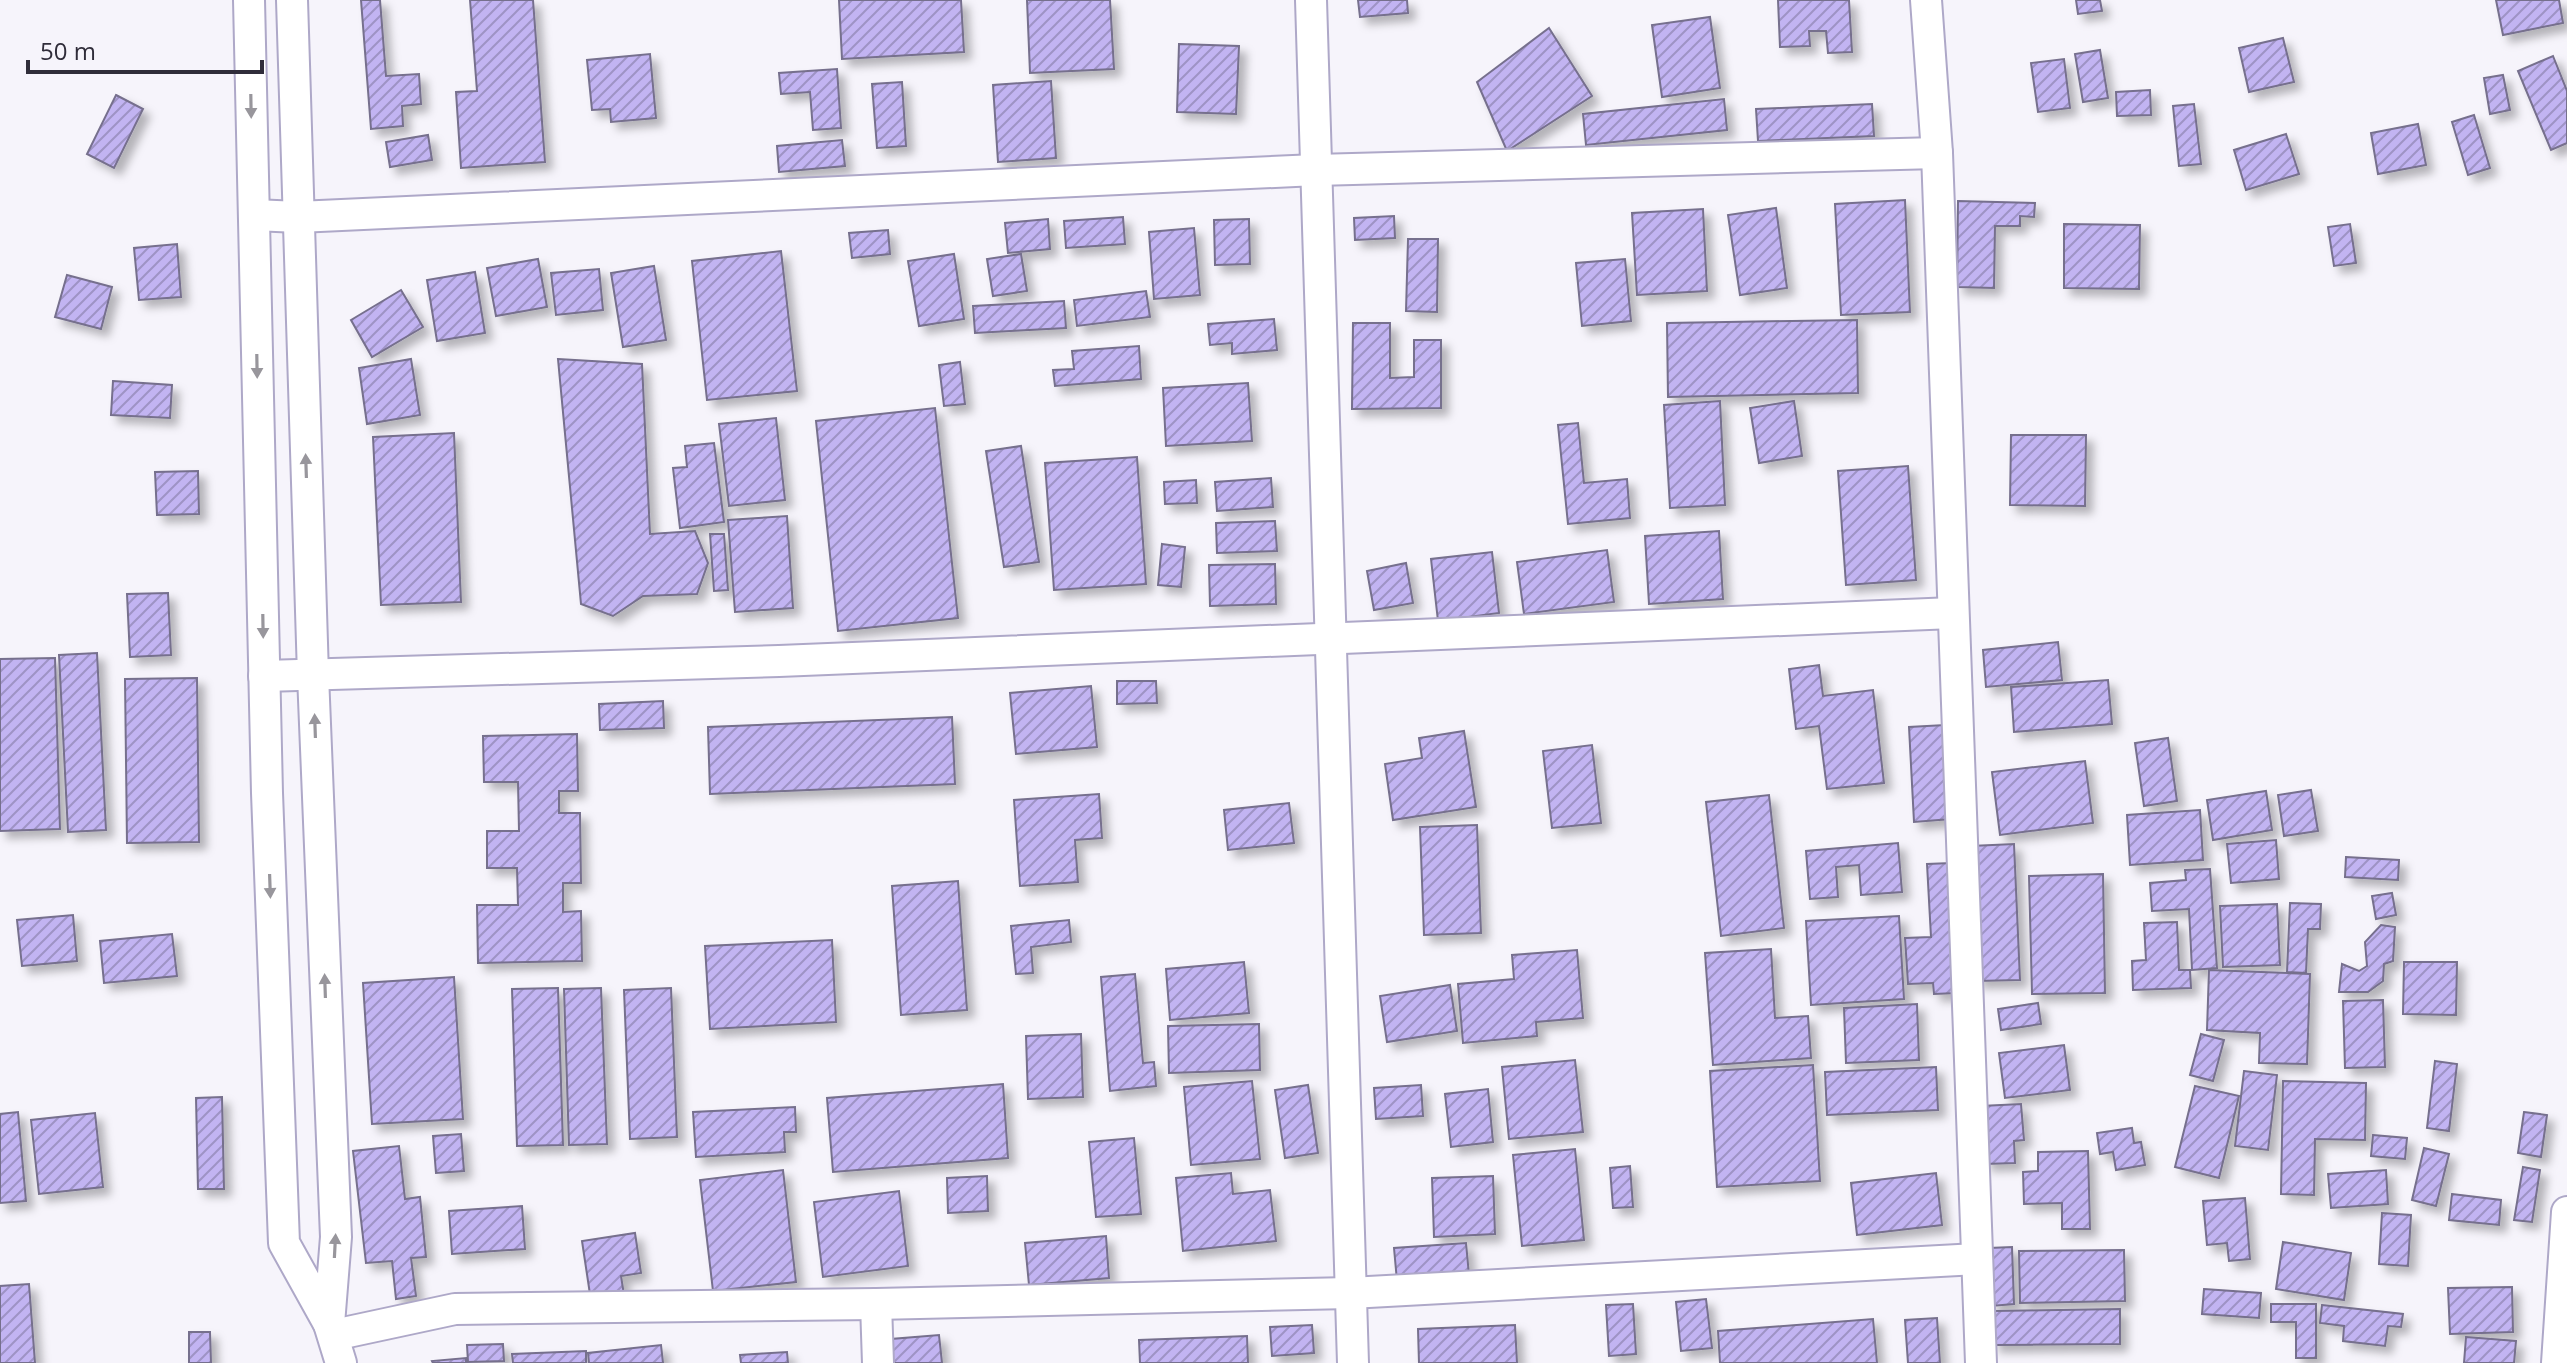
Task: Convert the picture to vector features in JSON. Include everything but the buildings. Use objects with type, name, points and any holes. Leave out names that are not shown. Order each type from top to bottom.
[{"type":"street","points":[[249,0],[264,676],[284,1243],[335,1340]]},
{"type":"street","points":[[292,0],[313,675],[336,1237],[335,1340]]},
{"type":"street","points":[[1311,0],[1353,1363]]},
{"type":"street","points":[[1926,0],[1937,153],[1981,1363]]},
{"type":"street","points":[[254,215],[298,217],[1316,170],[1937,153]]},
{"type":"street","points":[[264,676],[795,660],[1953,613]]},
{"type":"street","points":[[272,940],[323,938]]},
{"type":"street","points":[[2557,1363],[2567,1212]]},
{"type":"street","points":[[335,1340],[455,1309],[876,1304],[1350,1293],[1977,1259]]},
{"type":"street","points":[[876,1304],[878,1363]]}]
